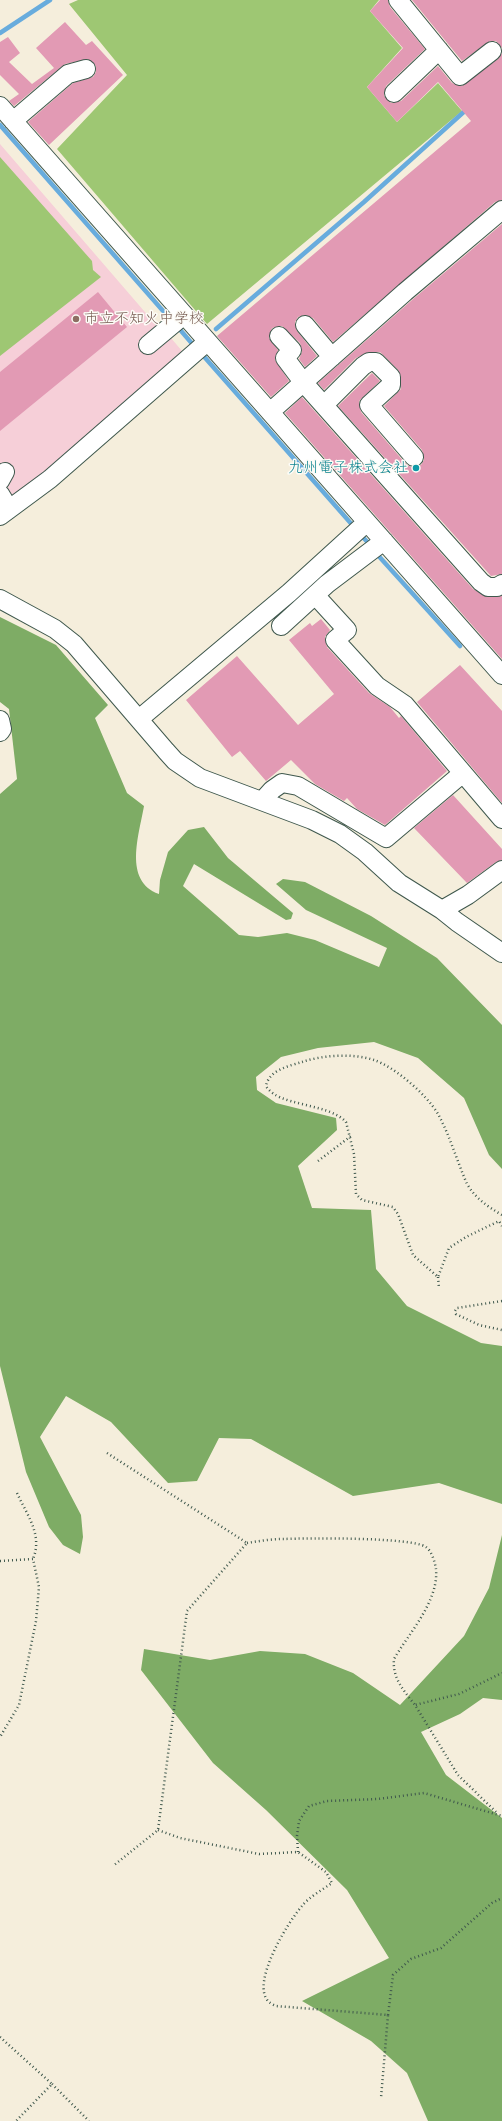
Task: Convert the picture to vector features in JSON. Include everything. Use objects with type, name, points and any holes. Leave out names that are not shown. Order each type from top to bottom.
[{"type":"street","points":[[398,0],[460,76],[497,57]]},
{"type":"street","points":[[394,94],[439,50]]},
{"type":"street","points":[[13,121],[68,74],[86,69]]},
{"type":"street","points":[[0,106],[176,321],[200,348],[270,412],[360,528],[502,675]]},
{"type":"street","points":[[270,412],[405,292],[502,210]]},
{"type":"street","points":[[148,345],[176,321]]},
{"type":"street","points":[[305,325],[332,357]]},
{"type":"street","points":[[279,336],[292,350],[285,358],[303,382],[481,582],[488,586],[497,587],[502,584]]},
{"type":"street","points":[[3,506],[50,479],[200,348]]},
{"type":"street","points":[[324,405],[363,366],[368,362],[376,362],[391,377],[391,385],[369,405],[414,456]]},
{"type":"street","points":[[139,719],[289,593],[360,528]]},
{"type":"street","points":[[281,626],[315,595],[376,546]]},
{"type":"street","points":[[315,595],[347,630],[335,640],[378,686],[405,705],[502,819]]},
{"type":"street","points":[[0,599],[55,629],[74,644],[166,751],[187,770],[200,778],[263,800],[312,820],[340,834],[364,852],[399,883],[442,910],[502,953]]},
{"type":"street","points":[[0,720],[2,729],[0,732]]},
{"type":"street","points":[[263,800],[272,790],[282,783],[298,786],[386,838],[463,773]]},
{"type":"street","points":[[442,910],[468,895],[502,870]]},
{"type":"path","points":[[438,1277],[413,1255],[398,1214],[393,1207],[358,1198],[356,1194],[354,1154],[351,1136],[348,1127],[342,1118],[326,1110],[288,1100],[269,1091],[266,1086],[267,1082],[280,1069],[306,1061],[333,1057],[361,1057],[376,1061],[404,1079],[428,1100],[438,1115],[467,1184],[482,1203],[502,1215],[499,1221],[466,1237],[449,1248],[438,1277],[439,1288]]},
{"type":"path","points":[[318,1161],[351,1136]]},
{"type":"path","points":[[499,1221],[502,1226]]},
{"type":"path","points":[[502,1301],[457,1308],[455,1311],[456,1314],[479,1325],[502,1330]]},
{"type":"path","points":[[107,1453],[247,1542],[283,1539],[383,1540],[416,1543],[427,1548],[433,1556],[436,1570],[435,1584],[429,1602],[394,1659],[393,1667],[400,1687],[415,1705],[458,1775],[497,1813],[502,1816]]},
{"type":"path","points":[[0,1735],[19,1705],[36,1621],[39,1587],[33,1559],[37,1549],[36,1531],[17,1493]]},
{"type":"path","points":[[113,1866],[158,1830],[187,1611],[247,1542]]},
{"type":"path","points":[[0,1561],[33,1559]]},
{"type":"path","points":[[415,1705],[459,1694],[502,1673]]},
{"type":"path","points":[[298,1852],[296,1836],[299,1822],[309,1806],[327,1800],[378,1799],[424,1793],[497,1813]]},
{"type":"path","points":[[158,1830],[180,1838],[259,1854],[298,1852],[326,1872],[332,1883],[303,1905],[280,1937],[269,1962],[264,1989],[267,2001],[276,2006],[388,2015]]},
{"type":"path","points":[[381,2098],[393,1975],[411,1959],[441,1948],[492,1903],[502,1898]]},
{"type":"path","points":[[0,2037],[52,2084],[88,2121]]},
{"type":"path","points":[[16,2121],[52,2084]]},
{"type":"shaded area","name":"市立不知火中学校","points":[[0,144],[157,326],[171,313],[183,328],[171,338],[182,351],[152,381],[74,449],[19,492],[0,504]]},
{"type":"green space","points":[[78,0],[379,0],[370,11],[402,48],[367,87],[397,122],[438,83],[462,111],[207,324],[57,149],[127,75],[69,4]]},
{"type":"green space","points":[[0,157],[92,261],[93,270],[101,277],[0,356]]},
{"type":"green space","points":[[0,617],[56,645],[108,705],[95,718],[127,793],[144,806],[136,856],[137,868],[141,879],[148,888],[159,894],[160,880],[168,852],[188,830],[204,827],[228,858],[293,913],[291,919],[286,920],[194,864],[183,886],[239,935],[258,937],[287,933],[315,940],[379,967],[387,948],[306,910],[276,884],[283,879],[305,882],[371,916],[437,958],[502,1025],[502,1169],[489,1155],[464,1098],[418,1058],[374,1042],[318,1048],[281,1057],[256,1077],[257,1090],[276,1103],[336,1118],[337,1130],[298,1166],[312,1208],[371,1210],[376,1269],[407,1306],[481,1343],[502,1346],[502,1504],[439,1483],[353,1496],[251,1439],[219,1438],[197,1481],[168,1483],[111,1422],[66,1396],[40,1437],[81,1515],[83,1537],[80,1554],[63,1545],[49,1527],[26,1472],[0,1366],[0,794],[17,779],[9,709],[0,702]]},
{"type":"green space","points":[[502,1535],[502,1700],[483,1698],[460,1714],[421,1732],[446,1775],[502,1818],[502,2121],[428,2121],[407,2073],[371,2041],[302,2001],[389,1958],[347,1890],[266,1810],[213,1763],[141,1670],[144,1649],[210,1660],[260,1651],[305,1654],[353,1673],[400,1705],[464,1636],[489,1588]]},
{"type":"building","points":[[380,0],[388,0],[390,7],[425,49],[386,86],[384,96],[391,103],[401,101],[438,66],[452,83],[462,86],[498,59],[502,53],[502,200],[495,202],[333,342],[313,318],[304,315],[298,317],[295,322],[297,331],[317,356],[305,367],[299,359],[302,352],[300,343],[282,326],[272,328],[269,338],[278,350],[275,360],[289,381],[271,397],[217,336],[471,121],[438,82],[397,122],[367,87],[403,48],[370,11]]},
{"type":"building","points":[[412,0],[502,0],[502,48],[496,41],[490,41],[462,61]]},
{"type":"building","points":[[65,22],[86,45],[92,41],[123,75],[49,145],[28,122],[73,83],[93,77],[96,72],[96,66],[88,59],[65,64],[14,106],[9,101],[19,94],[0,75],[0,42],[8,37],[20,53],[9,62],[32,84],[54,68],[36,48]]},
{"type":"building","points":[[502,224],[502,574],[491,576],[338,406],[372,373],[380,381],[359,401],[361,412],[406,464],[411,467],[421,465],[424,460],[422,450],[384,406],[401,389],[401,377],[398,370],[380,352],[369,352],[356,358],[324,390],[318,383],[412,300]]},
{"type":"building","points":[[98,292],[127,327],[0,431],[0,372]]},
{"type":"building","points":[[302,397],[473,589],[488,597],[502,596],[502,659],[285,413]]},
{"type":"building","points":[[321,619],[330,630],[325,637],[327,647],[369,693],[390,707],[399,718],[401,716],[447,771],[385,825],[357,809],[347,798],[344,801],[315,784],[291,760],[266,781],[240,751],[232,757],[186,700],[237,656],[298,725],[334,694],[289,640],[310,623],[312,626]]},
{"type":"building","points":[[460,665],[502,711],[502,803],[417,702]]},
{"type":"building","points":[[453,795],[502,849],[502,860],[496,862],[467,883],[414,828]]},
{"type":"waterway","points":[[0,33],[50,0]]},
{"type":"waterway","points":[[216,329],[364,202],[467,109]]},
{"type":"waterway","points":[[0,125],[171,320]]},
{"type":"waterway","points":[[176,325],[195,347]]},
{"type":"waterway","points":[[200,352],[355,528]]},
{"type":"waterway","points":[[360,534],[371,546]]},
{"type":"waterway","points":[[375,552],[460,646]]},
{"type":"place","name":"市立不知火中学校","points":[[76,319]]},
{"type":"place","name":"九州電子株式会社","points":[[416,468]]}]
